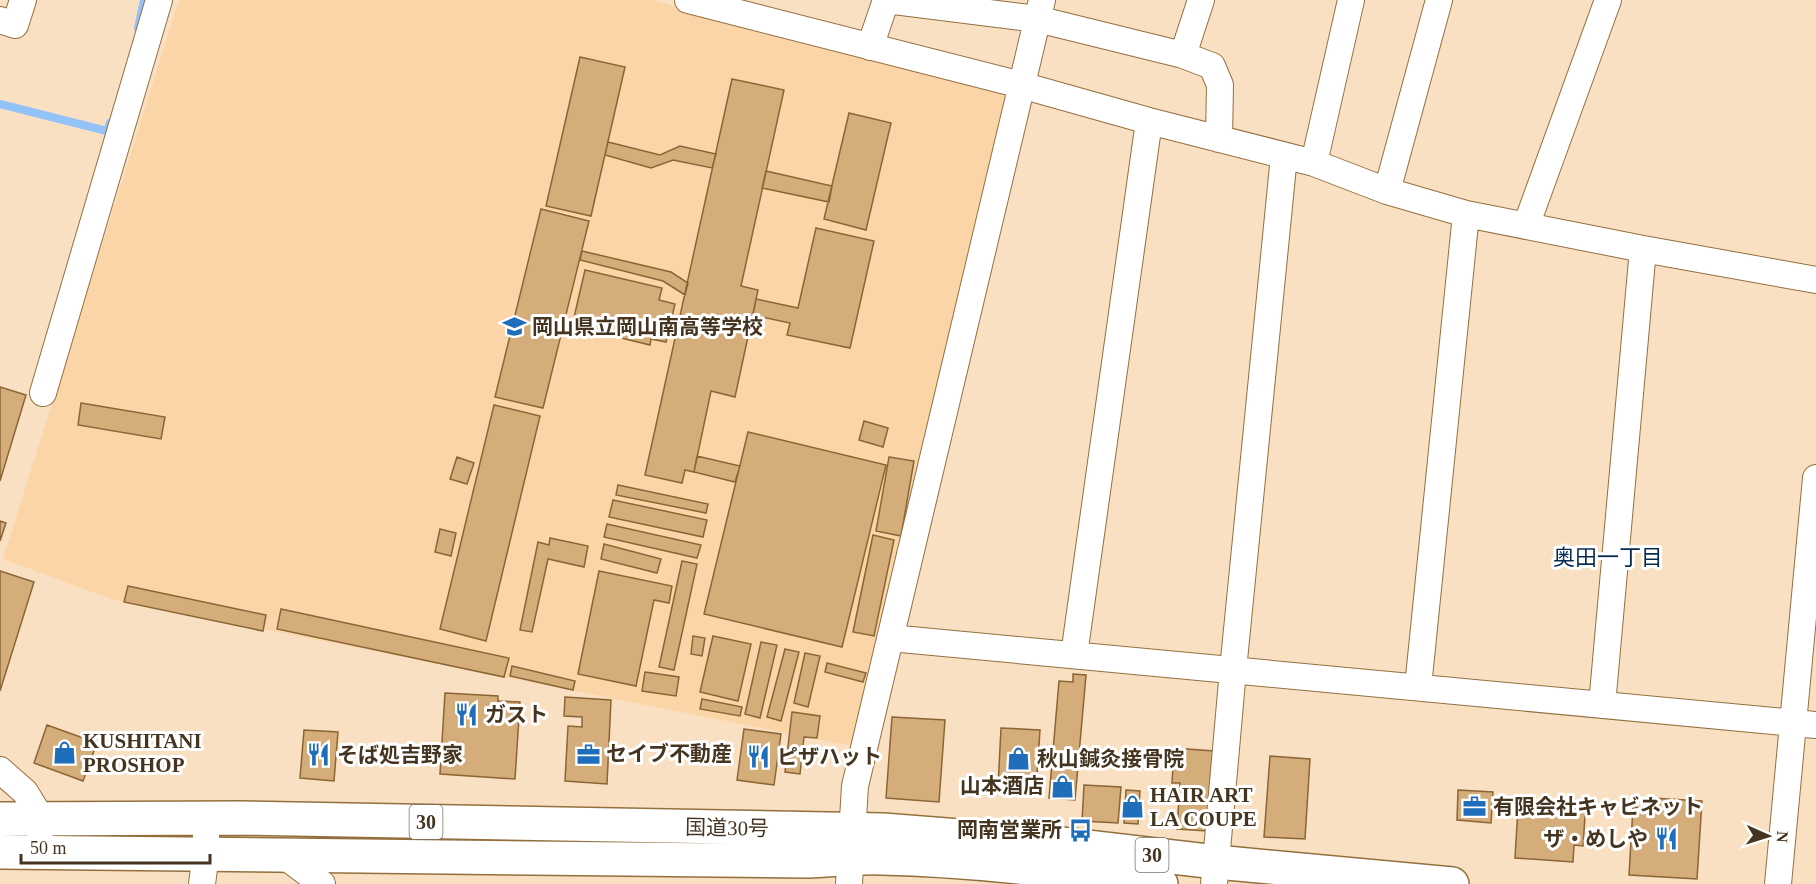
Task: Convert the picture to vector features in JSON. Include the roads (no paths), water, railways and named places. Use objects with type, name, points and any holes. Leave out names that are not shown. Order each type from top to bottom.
[{"type":"highway","name":"国道30号","points":[[0,819],[206,818],[850,858],[964,862],[1161,884]]},
{"type":"highway","name":"国道30号","points":[[0,852],[40,852],[204,868],[282,854],[808,861],[850,858],[883,830],[1049,843],[1215,873],[1452,884]]},
{"type":"street","points":[[0,20],[15,25],[23,0]]},
{"type":"street","points":[[43,393],[159,0]]},
{"type":"street","points":[[688,0],[736,6],[870,46],[1314,163],[1388,191],[1466,214],[1643,249],[1816,279]]},
{"type":"street","points":[[870,46],[886,0],[1040,9],[1212,66],[1220,85],[1219,139]]},
{"type":"street","points":[[1183,55],[1201,0]]},
{"type":"street","points":[[1314,163],[1351,0]]},
{"type":"street","points":[[1388,191],[1439,0]]},
{"type":"street","points":[[1526,226],[1608,0]]},
{"type":"street","points":[[850,858],[855,786],[1040,9]]},
{"type":"street","points":[[1074,655],[1149,121]]},
{"type":"street","points":[[1215,873],[1284,156]]},
{"type":"street","points":[[1418,687],[1466,214]]},
{"type":"street","points":[[1602,705],[1643,249]]},
{"type":"street","points":[[1778,884],[1804,724],[1816,478]]},
{"type":"street","points":[[890,638],[1804,724]]},
{"type":"street","points":[[0,770],[25,792],[41,818],[40,852]]},
{"type":"street","points":[[204,868],[206,818]]},
{"type":"street","points":[[282,854],[322,884]]},
{"type":"waterway","points":[[138,28],[144,0]]},
{"type":"waterway","points":[[0,104],[107,131],[110,123]]},
{"type":"place","name":"岡山県立岡山南高等学校","points":[[514,327]]},
{"type":"place","name":"ガスト","points":[[467,715]]},
{"type":"place","name":"KUSHITANI PROSHOP","points":[[65,753]]},
{"type":"place","name":"セイブ不動産","points":[[588,754]]},
{"type":"place","name":"そば処吉野家","points":[[319,755]]},
{"type":"place","name":"ピザハット","points":[[759,757]]},
{"type":"place","name":"秋山鍼灸接骨院","points":[[1019,759]]},
{"type":"place","name":"山本酒店","points":[[1062,786]]},
{"type":"place","name":"HAIR ART LA COUPE","points":[[1132,807]]},
{"type":"place","name":"有限会社キャビネット","points":[[1475,807]]},
{"type":"place","name":"岡南営業所","points":[[1080,830]]},
{"type":"place","name":"ザ・めしや","points":[[1666,839]]},
{"type":"district","name":"奥田一丁目","points":[[1608,557]]}]
